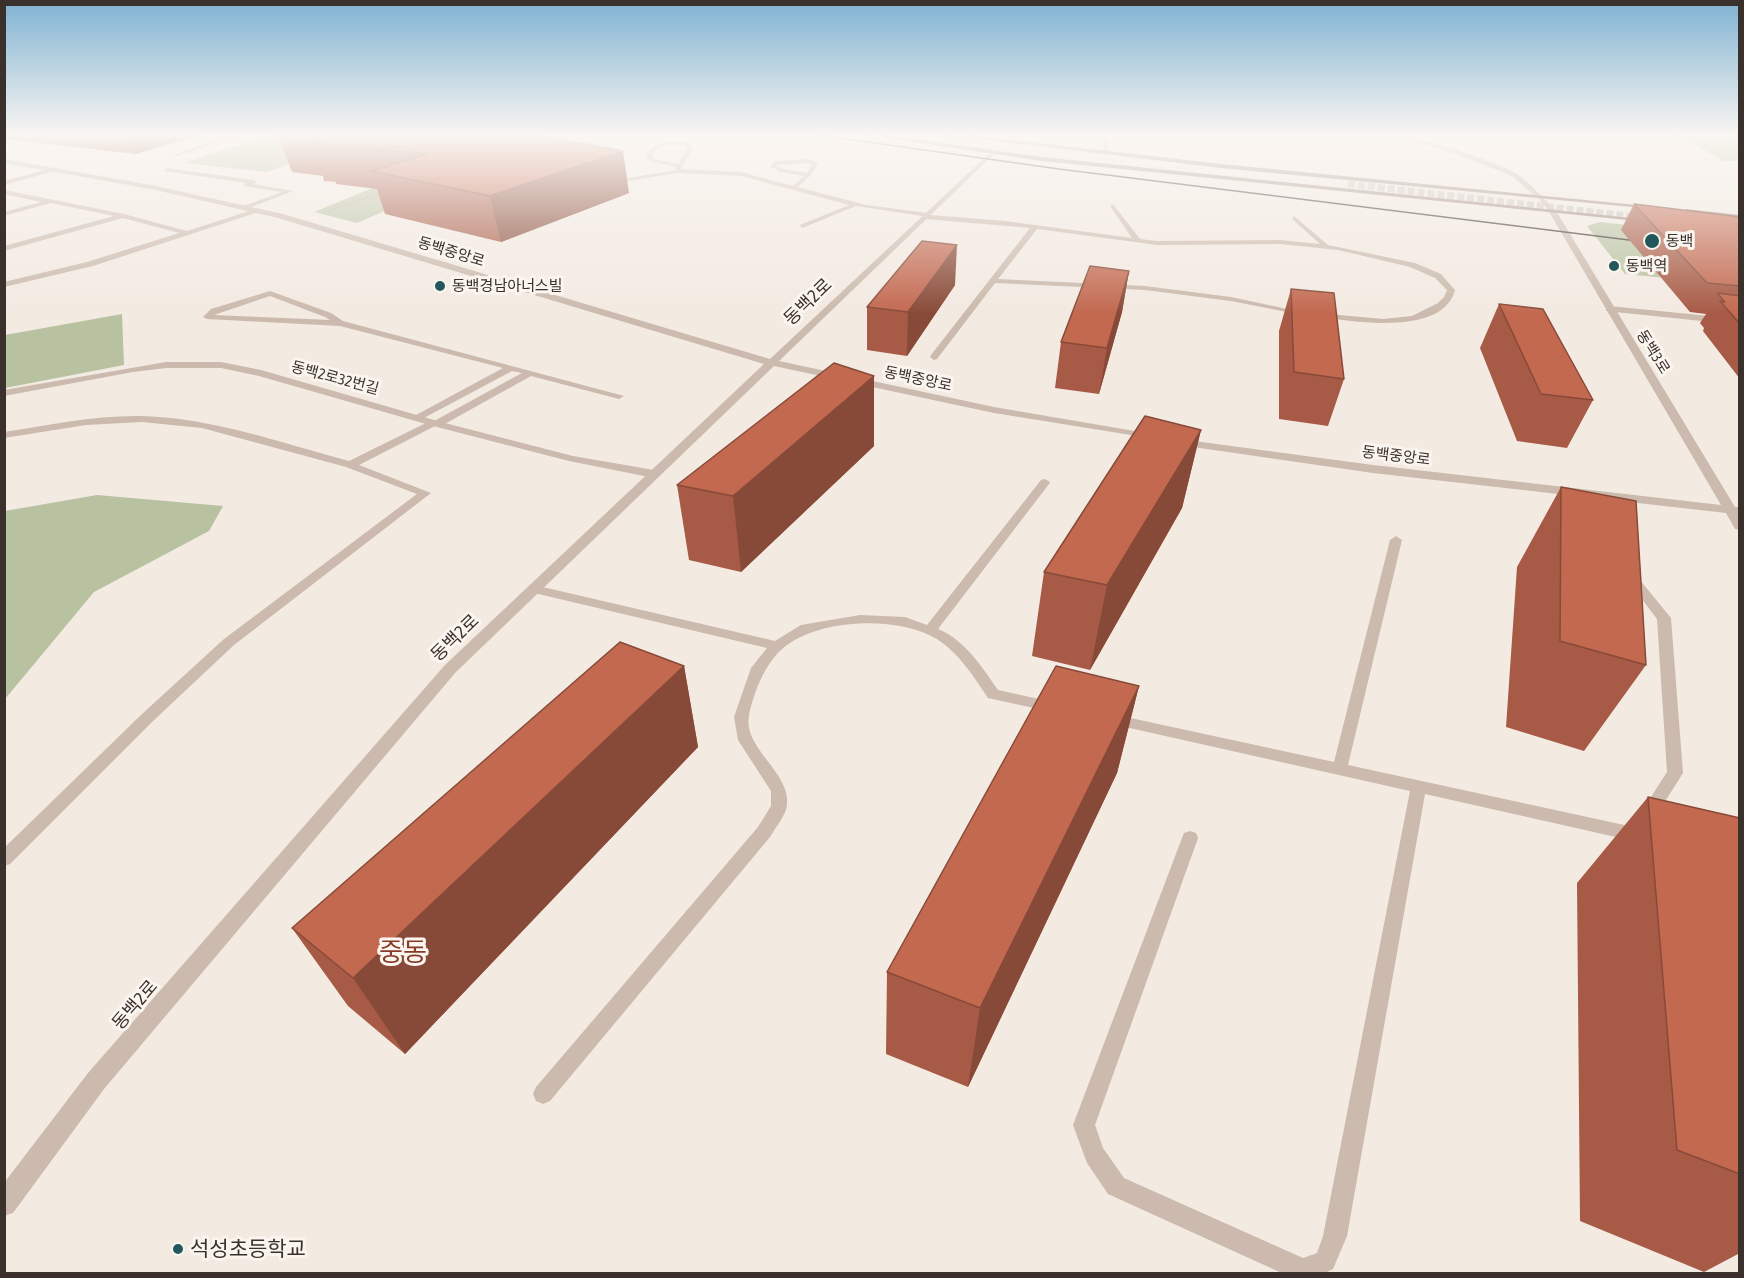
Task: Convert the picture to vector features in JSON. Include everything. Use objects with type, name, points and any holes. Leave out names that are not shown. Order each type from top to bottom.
[{"type":"main road","points":[[1407,195],[1653,219],[1651,211],[1661,208],[1523,195]]},
{"type":"main road","points":[[1421,196],[1437,195]]},
{"type":"main road","points":[[1673,210],[1740,217]]},
{"type":"street","points":[[18,195],[123,216],[187,233]]},
{"type":"street","name":"동백중앙로","points":[[185,195],[246,207],[772,363],[994,410],[1213,447],[1362,467],[1736,510]]},
{"type":"street","name":"동백2로","points":[[4,1204],[96,1081],[434,687],[654,474],[949,195]]},
{"type":"street","name":"동백3로","points":[[1538,196],[1551,209],[1609,309],[1736,510],[1740,526]]},
{"type":"street","points":[[4,214],[52,201]]},
{"type":"street","points":[[4,285],[90,264],[258,211]]},
{"type":"street","points":[[4,249],[123,216]]},
{"type":"street","points":[[1609,309],[1740,322]]},
{"type":"street","name":"동백2로32번길","points":[[4,393],[133,369],[166,365],[221,364],[573,459],[654,474]]},
{"type":"lane","points":[[246,207],[280,195]]},
{"type":"lane","points":[[822,195],[856,204],[927,216],[1138,241],[1185,244],[1269,242],[1327,246],[1387,258],[1427,271],[1445,281],[1449,285],[1451,295],[1429,314],[1405,320],[1383,321],[1294,312],[1231,299],[1145,288],[994,281]]},
{"type":"lane","points":[[802,226],[856,204]]},
{"type":"lane","points":[[1113,206],[1138,241]]},
{"type":"lane","points":[[1294,218],[1327,246]]},
{"type":"lane","points":[[934,357],[1034,228]]},
{"type":"lane","points":[[340,323],[328,315],[270,293],[214,311],[207,317],[280,318],[340,323],[619,396]]},
{"type":"lane","points":[[419,417],[511,368]]},
{"type":"lane","points":[[350,465],[529,373]]},
{"type":"lane","points":[[4,435],[86,422],[142,418],[202,426],[350,465],[425,493],[229,642],[147,718],[4,859]]},
{"type":"lane","points":[[930,631],[1045,482]]},
{"type":"lane","points":[[1340,768],[1396,540]]},
{"type":"lane","points":[[1629,575],[1664,618],[1675,773],[1636,834]]},
{"type":"lane","points":[[534,589],[777,646]]},
{"type":"lane","points":[[543,1094],[764,832],[779,807],[779,790],[746,740],[741,717],[758,668],[777,646],[806,628],[860,619],[905,621],[942,636],[971,662],[993,694],[1063,709]]},
{"type":"lane","points":[[1098,716],[1636,834],[1654,846]]},
{"type":"lane","points":[[1190,838],[1084,1125],[1095,1155],[1116,1186],[1303,1270],[1325,1261],[1335,1236],[1419,785]]},
{"type":"path","points":[[327,212],[376,195]]},
{"type":"green space","points":[[356,195],[422,195],[357,223],[314,212]]},
{"type":"green space","points":[[1600,222],[1692,232],[1739,285],[1625,274],[1587,226]]},
{"type":"green space","points":[[122,314],[124,365],[5,388],[5,335]]},
{"type":"green space","points":[[97,495],[223,506],[209,531],[94,592],[5,699],[5,511]]},
{"type":"building","points":[[1634,204],[1740,217],[1740,286],[1707,283]]},
{"type":"building","points":[[922,241],[957,245],[908,312],[867,307]]},
{"type":"building","points":[[1090,266],[1129,271],[1107,348],[1061,342]]},
{"type":"building","points":[[1291,289],[1334,293],[1344,379],[1294,372]]},
{"type":"building","points":[[1717,293],[1740,296],[1740,324],[1720,301],[1725,302]]},
{"type":"building","points":[[1499,304],[1543,309],[1593,400],[1541,394]]},
{"type":"building","points":[[834,363],[874,376],[733,496],[677,485]]},
{"type":"building","points":[[1145,416],[1201,430],[1107,585],[1044,572]]},
{"type":"building","points":[[1561,487],[1636,501],[1646,665],[1560,641]]},
{"type":"building","points":[[620,642],[684,666],[353,978],[292,928]]},
{"type":"building","points":[[1056,666],[1139,686],[980,1008],[887,972]]},
{"type":"building","points":[[1648,797],[1740,818],[1740,1174],[1677,1150]]},
{"type":"tunnel","points":[[1441,195],[1646,218]]},
{"type":"tram line","points":[[1265,195],[1645,242]]},
{"type":"place","name":"동백","points":[[1652,241]]},
{"type":"place","name":"동백역","points":[[1614,266]]},
{"type":"place","name":"동백경남아너스빌","points":[[440,286]]},
{"type":"place","name":"석성초등학교","points":[[178,1249]]},
{"type":"district","name":"중동","points":[[403,953]]}]
